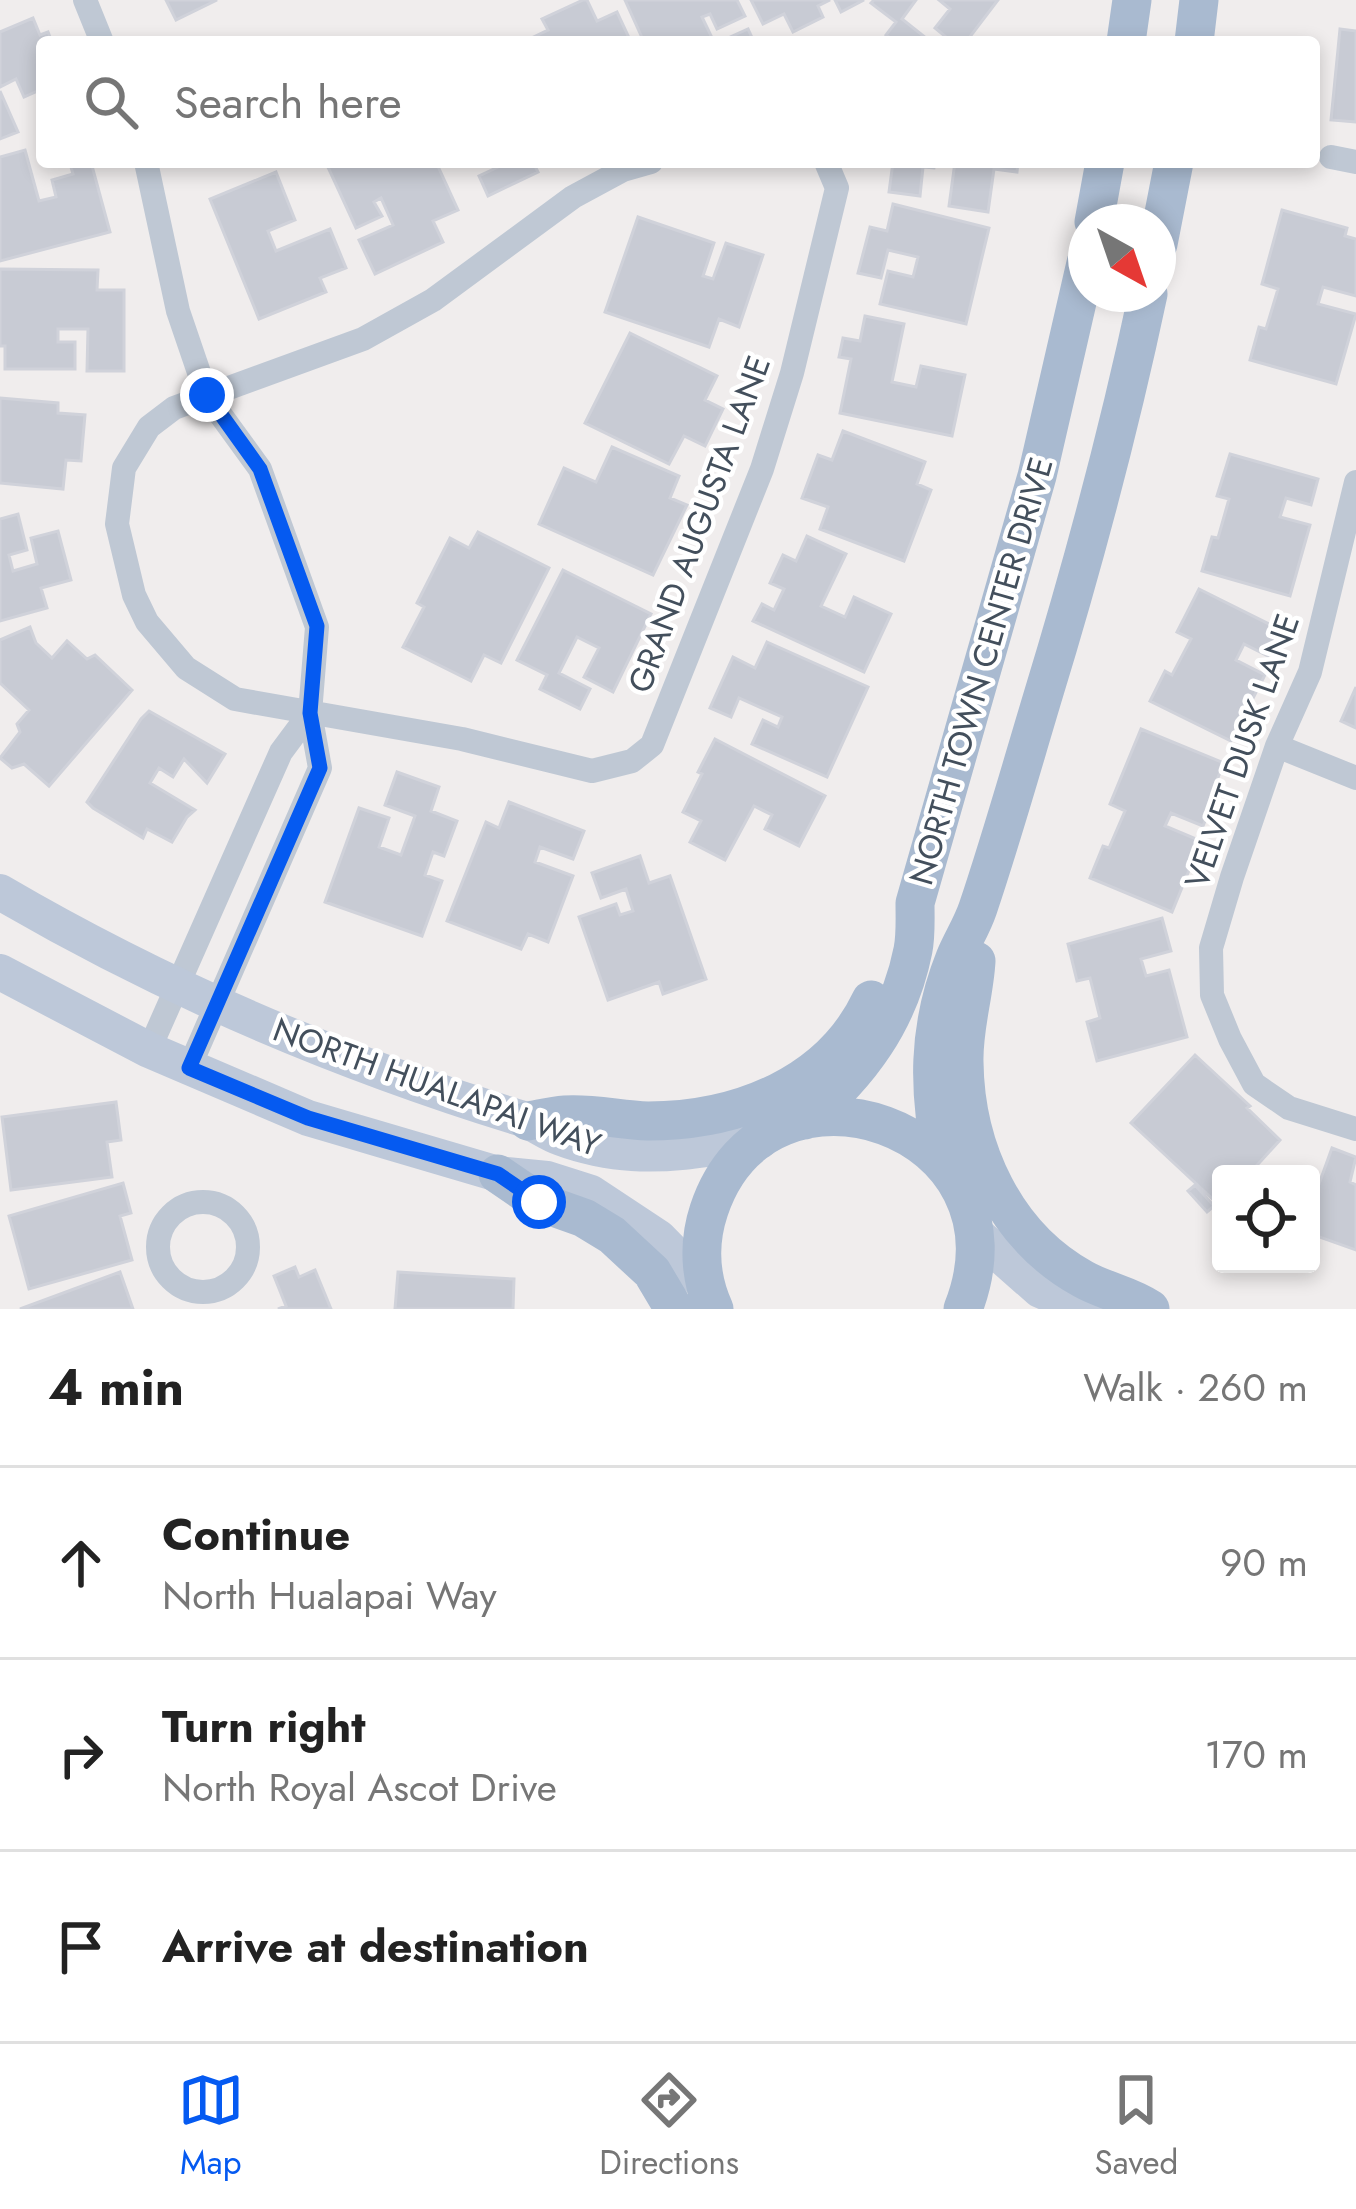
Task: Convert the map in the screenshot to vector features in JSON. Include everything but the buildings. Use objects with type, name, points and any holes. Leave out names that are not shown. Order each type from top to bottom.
[{"type":"main road","points":[[1127,36],[1132,0]]},
{"type":"main road","points":[[1195,36],[1199,0]]},
{"type":"main road","points":[[1097,204],[1104,168]]},
{"type":"main road","points":[[1166,204],[1173,168]]},
{"type":"main road","name":"NORTH TOWN CENTER DRIVE","points":[[806,1120],[860,1068],[887,1024],[914,948],[915,903],[1037,476],[1075,312]]},
{"type":"main road","name":"NORTH TOWN CENTER DRIVE","points":[[943,1163],[931,1094],[931,1053],[954,961],[976,914],[1099,505],[1144,312]]},
{"type":"main road","name":"NORTH HUALAPAI WAY","points":[[0,892],[217,1005],[418,1085],[528,1120],[560,1138],[630,1153],[694,1151],[760,1141]]},
{"type":"main road","points":[[528,1120],[568,1114],[674,1120],[772,1097],[819,1069],[863,1018],[890,942],[915,903]]},
{"type":"main road","points":[[976,914],[976,968],[964,1060],[972,1130],[991,1179],[1011,1216],[1043,1251],[1083,1280],[1150,1309]]},
{"type":"main road","name":"NORTH HUALAPAI WAY","points":[[0,972],[149,1050],[330,1126],[498,1174]]},
{"type":"main road","points":[[498,1174],[539,1202],[612,1234],[652,1272],[697,1301],[705,1223],[724,1177],[740,1157],[760,1141],[806,1120],[830,1116],[880,1122],[925,1146],[943,1163],[963,1196],[976,1257],[963,1309]]},
{"type":"main road","points":[[974,1232],[1040,1290],[1085,1309]]},
{"type":"street","points":[[85,0],[100,36]]},
{"type":"street","points":[[147,168],[178,311],[207,395],[260,469],[317,626],[310,713],[320,768],[189,1068]]},
{"type":"street","points":[[310,713],[235,699],[186,668],[147,622],[129,585],[117,524],[124,468],[149,427],[175,408],[363,338],[433,300],[573,197],[630,168]]},
{"type":"street","name":"GRAND AUGUSTA LANE","points":[[310,713],[462,739],[592,771],[632,760],[652,746],[762,469],[792,373],[836,188],[828,168]]},
{"type":"street","name":"VELVET DUSK LANE","points":[[1356,482],[1310,672],[1277,746],[1211,948],[1212,995],[1254,1084],[1289,1108],[1356,1130]]},
{"type":"street","points":[[149,1050],[281,752],[310,713]]},
{"type":"street","points":[[1277,746],[1356,778]]},
{"type":"route","points":[[207,395],[260,469],[317,626],[310,713],[320,768],[189,1068],[351,1133],[498,1174],[539,1202]]}]
